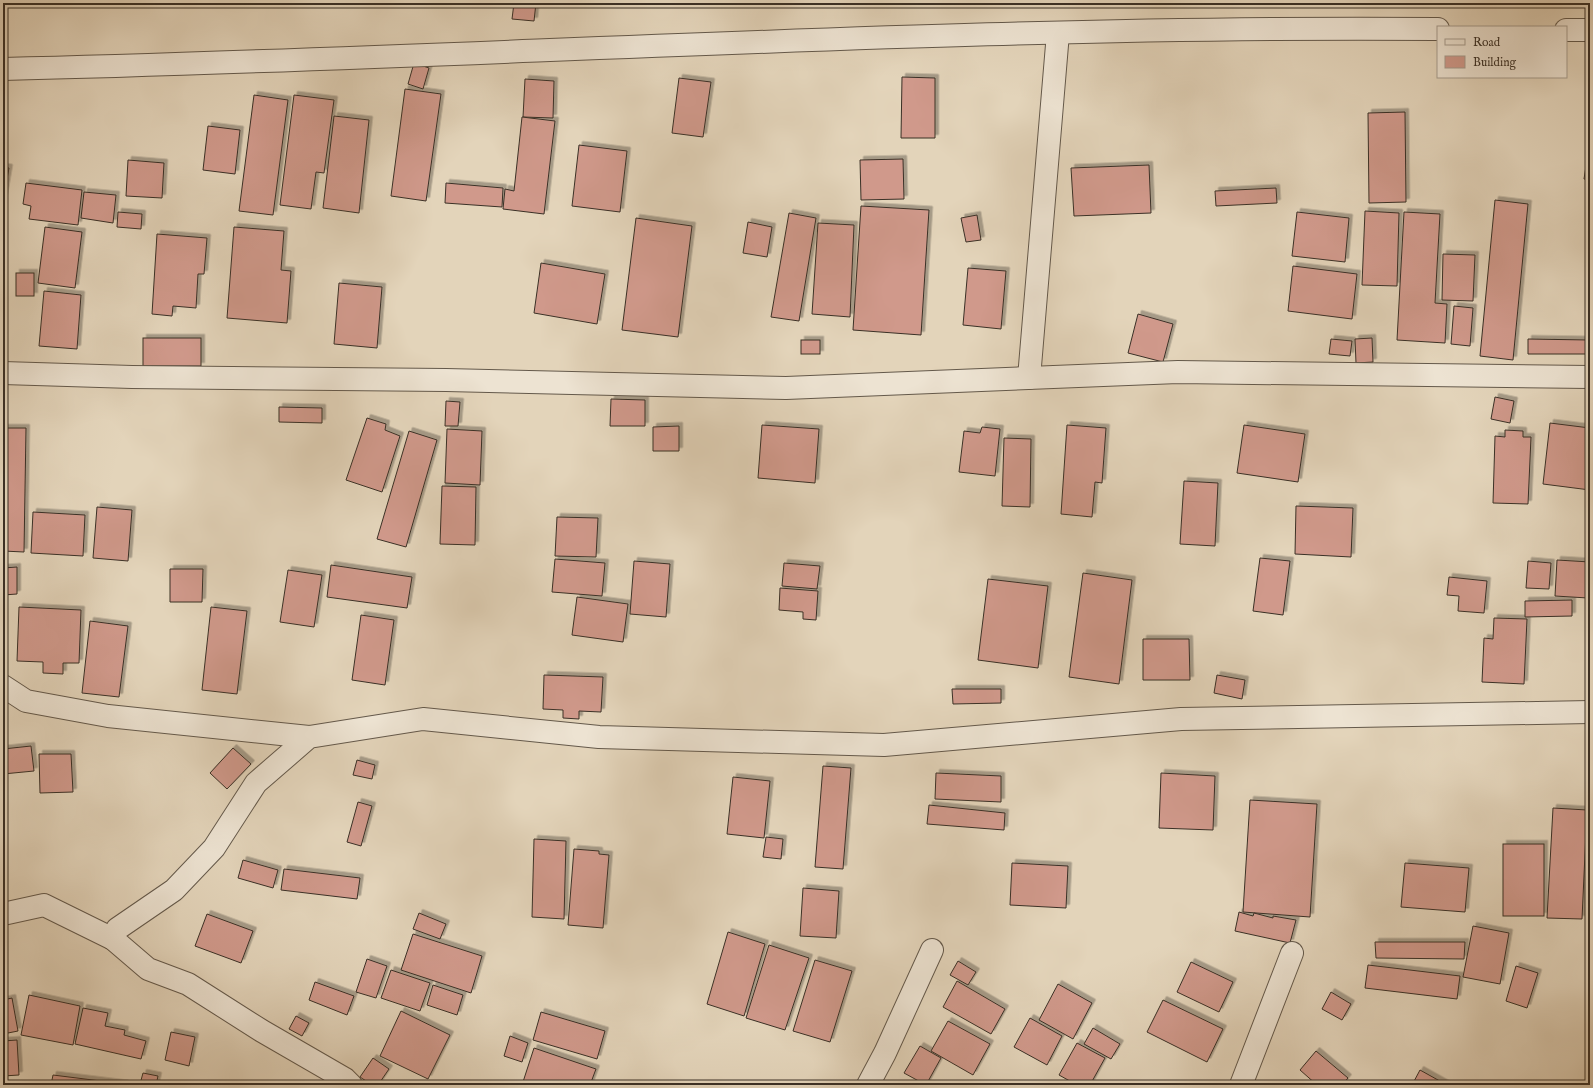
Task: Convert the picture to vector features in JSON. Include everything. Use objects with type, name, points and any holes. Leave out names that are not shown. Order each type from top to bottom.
[{"type":"street","points":[[3,69],[201,64],[760,42],[1058,33],[1293,28],[1437,29]]},
{"type":"street","points":[[1567,30],[1590,30]]},
{"type":"street","points":[[1029,378],[1058,33]]},
{"type":"street","points":[[3,373],[132,377],[446,380],[786,388],[1178,372],[1590,377]]},
{"type":"street","points":[[3,686],[26,701],[108,716],[309,737],[423,719],[599,737],[884,745],[1181,719],[1590,712]]},
{"type":"street","points":[[114,939],[117,929],[174,890],[214,848],[256,782],[309,737]]},
{"type":"street","points":[[3,914],[44,905],[114,939],[148,969],[188,984],[262,1031],[345,1079],[351,1085]]},
{"type":"street","points":[[868,1085],[885,1052],[932,950]]},
{"type":"street","points":[[1242,1085],[1292,953]]},
{"type":"building","points":[[514,3],[536,3],[534,21],[512,19]]},
{"type":"building","points":[[414,63],[429,68],[423,89],[408,84]]},
{"type":"building","points":[[902,77],[935,78],[935,138],[901,138]]},
{"type":"building","points":[[679,78],[711,82],[703,137],[672,133]]},
{"type":"building","points":[[525,79],[554,81],[553,118],[523,117]]},
{"type":"building","points":[[405,89],[441,94],[426,201],[391,196]]},
{"type":"building","points":[[254,95],[288,100],[273,215],[239,211]]},
{"type":"building","points":[[294,95],[334,100],[324,173],[316,172],[311,209],[280,205]]},
{"type":"building","points":[[1405,112],[1406,202],[1369,203],[1368,113]]},
{"type":"building","points":[[334,116],[369,120],[359,213],[323,208]]},
{"type":"building","points":[[522,117],[555,121],[544,214],[503,209],[505,189],[514,191]]},
{"type":"building","points":[[208,126],[240,130],[235,174],[203,170]]},
{"type":"building","points":[[1590,140],[1590,180],[1584,179]]},
{"type":"building","points":[[579,145],[627,151],[620,212],[572,206]]},
{"type":"building","points":[[903,159],[904,199],[861,200],[860,160]]},
{"type":"building","points":[[128,160],[164,163],[162,198],[126,196]]},
{"type":"building","points":[[1149,165],[1151,213],[1074,216],[1071,168]]},
{"type":"building","points":[[3,167],[9,168],[3,202]]},
{"type":"building","points":[[26,183],[82,190],[78,225],[29,219],[31,206],[23,204]]},
{"type":"building","points":[[446,183],[503,188],[502,207],[445,203]]},
{"type":"building","points":[[1276,188],[1277,203],[1216,206],[1215,191]]},
{"type":"building","points":[[84,192],[116,195],[113,223],[81,218]]},
{"type":"building","points":[[1495,200],[1528,204],[1513,360],[1480,356]]},
{"type":"building","points":[[861,206],[929,210],[921,335],[853,330]]},
{"type":"building","points":[[1365,211],[1399,213],[1397,286],[1362,285]]},
{"type":"building","points":[[118,212],[142,214],[141,229],[117,227]]},
{"type":"building","points":[[1297,212],[1349,218],[1345,262],[1292,256]]},
{"type":"building","points":[[1404,212],[1440,214],[1435,303],[1447,304],[1445,343],[1397,340]]},
{"type":"building","points":[[789,213],[816,218],[799,321],[771,317]]},
{"type":"building","points":[[977,215],[981,240],[966,242],[961,218]]},
{"type":"building","points":[[636,218],[692,226],[678,337],[622,330]]},
{"type":"building","points":[[748,222],[772,227],[767,257],[743,253]]},
{"type":"building","points":[[818,223],[854,225],[850,317],[812,314]]},
{"type":"building","points":[[45,227],[82,232],[75,288],[38,283]]},
{"type":"building","points":[[234,227],[284,231],[281,270],[291,271],[287,323],[227,318]]},
{"type":"building","points":[[157,234],[207,238],[204,274],[198,274],[196,308],[173,306],[172,316],[152,314]]},
{"type":"building","points":[[1443,254],[1475,255],[1473,301],[1442,300]]},
{"type":"building","points":[[541,263],[605,274],[597,324],[534,313]]},
{"type":"building","points":[[1293,266],[1357,274],[1352,319],[1288,311]]},
{"type":"building","points":[[968,268],[1006,271],[1001,329],[963,325]]},
{"type":"building","points":[[16,273],[34,273],[34,296],[16,296]]},
{"type":"building","points":[[339,283],[382,287],[377,348],[334,344]]},
{"type":"building","points":[[44,291],[81,295],[77,349],[39,346]]},
{"type":"building","points":[[1454,306],[1473,308],[1470,346],[1451,344]]},
{"type":"building","points":[[1138,314],[1173,324],[1163,362],[1128,353]]},
{"type":"building","points":[[143,338],[201,338],[201,366],[143,366]]},
{"type":"building","points":[[1372,338],[1373,362],[1356,363],[1355,339]]},
{"type":"building","points":[[1331,339],[1352,341],[1350,356],[1329,354]]},
{"type":"building","points":[[1528,339],[1589,340],[1589,354],[1528,354]]},
{"type":"building","points":[[801,340],[820,340],[820,354],[801,354]]},
{"type":"building","points":[[1495,397],[1514,401],[1510,423],[1491,419]]},
{"type":"building","points":[[611,399],[645,400],[645,426],[610,426]]},
{"type":"building","points":[[446,401],[460,402],[458,426],[445,426]]},
{"type":"building","points":[[279,407],[322,408],[322,423],[279,422]]},
{"type":"building","points":[[367,418],[386,424],[385,430],[400,436],[382,492],[346,480]]},
{"type":"building","points":[[1550,423],[1590,428],[1590,490],[1543,484]]},
{"type":"building","points":[[762,425],[819,429],[815,483],[758,478]]},
{"type":"building","points":[[1067,425],[1106,428],[1102,483],[1095,482],[1092,517],[1061,514]]},
{"type":"building","points":[[1244,425],[1305,434],[1298,482],[1237,473]]},
{"type":"building","points":[[679,426],[679,451],[653,451],[653,427]]},
{"type":"building","points":[[982,427],[1000,429],[995,476],[959,472],[964,431],[980,433]]},
{"type":"building","points":[[3,428],[26,428],[24,552],[3,551]]},
{"type":"building","points":[[447,429],[482,431],[480,485],[445,483]]},
{"type":"building","points":[[1505,430],[1523,431],[1523,437],[1531,437],[1528,504],[1493,503],[1495,436],[1505,437]]},
{"type":"building","points":[[409,431],[437,440],[406,547],[377,539]]},
{"type":"building","points":[[1004,438],[1031,439],[1030,507],[1002,506]]},
{"type":"building","points":[[1184,481],[1218,483],[1215,546],[1180,544]]},
{"type":"building","points":[[442,486],[476,487],[475,545],[440,544]]},
{"type":"building","points":[[1296,506],[1353,508],[1351,557],[1295,554]]},
{"type":"building","points":[[97,507],[132,510],[128,561],[93,558]]},
{"type":"building","points":[[33,512],[85,515],[83,556],[31,553]]},
{"type":"building","points":[[557,517],[598,518],[596,557],[555,556]]},
{"type":"building","points":[[1260,558],[1290,561],[1283,615],[1253,611]]},
{"type":"building","points":[[555,559],[605,563],[602,596],[552,592]]},
{"type":"building","points":[[1557,560],[1590,562],[1588,598],[1555,596]]},
{"type":"building","points":[[634,561],[670,564],[666,617],[630,614]]},
{"type":"building","points":[[1528,561],[1551,563],[1549,589],[1526,588]]},
{"type":"building","points":[[784,563],[820,566],[817,589],[782,586]]},
{"type":"building","points":[[331,565],[412,577],[407,608],[327,597]]},
{"type":"building","points":[[17,567],[17,594],[3,595],[3,568]]},
{"type":"building","points":[[170,569],[203,569],[202,602],[170,602]]},
{"type":"building","points":[[288,570],[322,575],[314,627],[280,622]]},
{"type":"building","points":[[1083,573],[1132,580],[1119,684],[1069,677]]},
{"type":"building","points":[[1449,577],[1487,581],[1484,613],[1458,611],[1459,596],[1447,595]]},
{"type":"building","points":[[988,579],[1048,586],[1038,668],[978,660]]},
{"type":"building","points":[[780,588],[818,591],[816,620],[803,619],[803,612],[779,610]]},
{"type":"building","points":[[577,597],[628,604],[623,642],[572,635]]},
{"type":"building","points":[[1572,600],[1572,616],[1525,617],[1525,601]]},
{"type":"building","points":[[19,607],[81,610],[79,663],[63,663],[63,674],[43,673],[43,662],[17,661]]},
{"type":"building","points":[[211,607],[247,611],[237,694],[202,690]]},
{"type":"building","points":[[361,615],[394,620],[385,685],[352,680]]},
{"type":"building","points":[[1494,618],[1527,619],[1524,684],[1482,682],[1484,638],[1493,639]]},
{"type":"building","points":[[90,621],[128,626],[119,697],[82,693]]},
{"type":"building","points":[[1143,639],[1189,639],[1190,680],[1143,680]]},
{"type":"building","points":[[544,675],[603,677],[601,712],[579,711],[579,719],[563,718],[563,710],[543,709]]},
{"type":"building","points":[[1217,675],[1245,680],[1242,699],[1214,693]]},
{"type":"building","points":[[952,689],[1001,689],[1001,703],[953,704]]},
{"type":"building","points":[[31,746],[34,771],[3,774],[3,749]]},
{"type":"building","points":[[233,748],[251,764],[227,789],[210,773]]},
{"type":"building","points":[[39,754],[71,754],[73,792],[40,793]]},
{"type":"building","points":[[357,760],[375,765],[372,779],[353,775]]},
{"type":"building","points":[[823,766],[851,768],[843,869],[815,867]]},
{"type":"building","points":[[936,773],[1001,776],[1001,802],[935,799]]},
{"type":"building","points":[[1161,773],[1215,776],[1213,830],[1159,828]]},
{"type":"building","points":[[733,777],[770,781],[764,838],[727,834]]},
{"type":"building","points":[[1250,800],[1317,804],[1310,917],[1243,912]]},
{"type":"building","points":[[358,802],[372,806],[361,846],[347,842]]},
{"type":"building","points":[[929,805],[1005,813],[1004,830],[927,824]]},
{"type":"building","points":[[1553,808],[1587,810],[1582,919],[1547,918]]},
{"type":"building","points":[[766,837],[783,839],[781,859],[763,857]]},
{"type":"building","points":[[534,839],[566,841],[564,919],[532,917]]},
{"type":"building","points":[[1503,844],[1544,844],[1544,916],[1503,916]]},
{"type":"building","points":[[574,849],[599,851],[599,854],[609,855],[603,928],[568,925]]},
{"type":"building","points":[[243,860],[278,870],[273,888],[238,878]]},
{"type":"building","points":[[1012,863],[1068,866],[1066,908],[1010,905]]},
{"type":"building","points":[[1405,863],[1469,868],[1465,912],[1401,907]]},
{"type":"building","points":[[284,869],[360,878],[357,899],[281,890]]},
{"type":"building","points":[[803,888],[839,891],[836,938],[800,936]]},
{"type":"building","points":[[1239,912],[1253,916],[1254,913],[1273,918],[1273,916],[1296,920],[1290,943],[1235,931]]},
{"type":"building","points":[[419,913],[446,924],[440,939],[413,929]]},
{"type":"building","points":[[207,914],[253,931],[241,963],[195,946]]},
{"type":"building","points":[[1473,926],[1509,933],[1500,984],[1463,977]]},
{"type":"building","points":[[728,932],[765,944],[744,1016],[707,1004]]},
{"type":"building","points":[[413,934],[482,956],[471,993],[401,970]]},
{"type":"building","points":[[1375,942],[1465,942],[1464,959],[1376,958]]},
{"type":"building","points":[[769,945],[809,958],[785,1030],[746,1018]]},
{"type":"building","points":[[367,959],[387,966],[376,998],[356,992]]},
{"type":"building","points":[[815,960],[852,971],[830,1042],[793,1031]]},
{"type":"building","points":[[958,961],[976,972],[968,985],[950,975]]},
{"type":"building","points":[[1191,962],[1233,982],[1219,1012],[1177,992]]},
{"type":"building","points":[[1368,965],[1460,976],[1457,999],[1365,988]]},
{"type":"building","points":[[1516,966],[1538,973],[1527,1008],[1506,1001]]},
{"type":"building","points":[[391,970],[430,983],[420,1011],[381,998]]},
{"type":"building","points":[[957,981],[1005,1009],[991,1034],[943,1007]]},
{"type":"building","points":[[315,982],[354,996],[347,1015],[309,1000]]},
{"type":"building","points":[[1058,984],[1092,1003],[1073,1039],[1039,1020]]},
{"type":"building","points":[[433,985],[463,995],[457,1015],[427,1005]]},
{"type":"building","points":[[1331,992],[1351,1004],[1342,1020],[1322,1009]]},
{"type":"building","points":[[29,995],[80,1006],[73,1045],[21,1035]]},
{"type":"building","points":[[12,998],[18,1031],[3,1034],[3,1000]]},
{"type":"building","points":[[1163,1000],[1223,1029],[1207,1062],[1147,1032]]},
{"type":"building","points":[[83,1008],[108,1013],[105,1026],[125,1030],[124,1035],[146,1041],[141,1059],[75,1044]]},
{"type":"building","points":[[401,1011],[450,1035],[428,1079],[380,1056]]},
{"type":"building","points":[[541,1012],[605,1031],[597,1059],[533,1040]]},
{"type":"building","points":[[296,1016],[309,1023],[302,1036],[289,1029]]},
{"type":"building","points":[[1030,1018],[1062,1036],[1047,1065],[1014,1047]]},
{"type":"building","points":[[948,1021],[990,1044],[973,1075],[931,1051]]},
{"type":"building","points":[[1093,1028],[1120,1044],[1111,1059],[1084,1044]]},
{"type":"building","points":[[171,1032],[195,1037],[189,1066],[165,1060]]},
{"type":"building","points":[[510,1036],[528,1043],[522,1062],[504,1056]]},
{"type":"building","points":[[17,1040],[19,1075],[3,1076],[3,1041]]},
{"type":"building","points":[[1077,1043],[1105,1058],[1090,1085],[1077,1085],[1059,1075]]},
{"type":"building","points":[[920,1046],[941,1058],[926,1085],[904,1073]]},
{"type":"building","points":[[534,1048],[596,1069],[590,1085],[522,1085]]},
{"type":"building","points":[[1316,1051],[1348,1078],[1342,1085],[1317,1085],[1300,1070]]},
{"type":"building","points":[[373,1058],[389,1069],[378,1085],[372,1085],[360,1077]]},
{"type":"building","points":[[1420,1070],[1447,1085],[1412,1085]]},
{"type":"building","points":[[143,1073],[158,1076],[156,1085],[140,1084]]},
{"type":"building","points":[[53,1075],[125,1084],[125,1085],[51,1085]]}]
